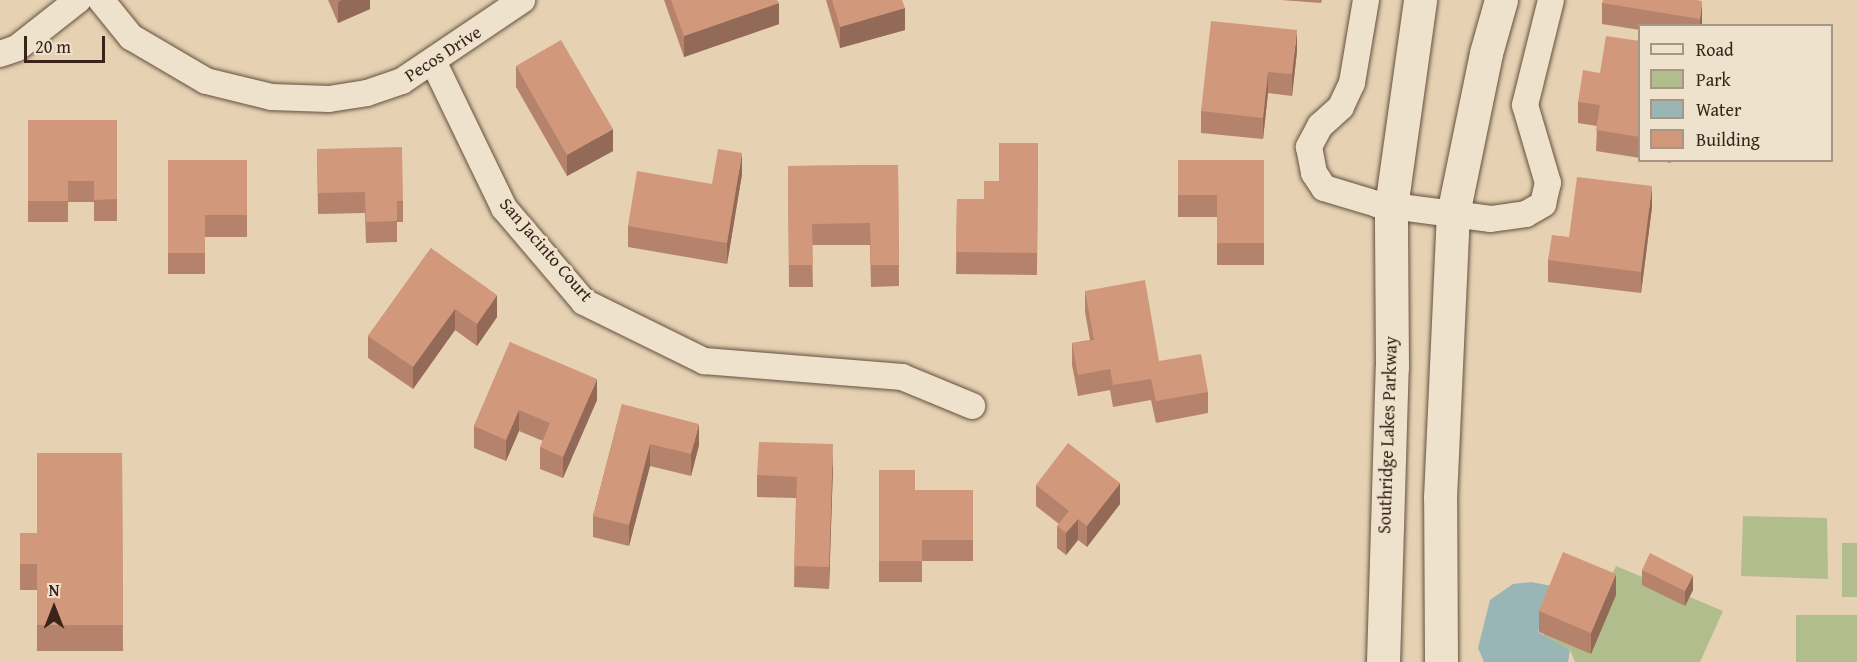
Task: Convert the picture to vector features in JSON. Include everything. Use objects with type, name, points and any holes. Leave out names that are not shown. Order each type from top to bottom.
[{"type":"street","points":[[0,54],[17,48],[78,0]]},
{"type":"street","name":"Pecos Drive","points":[[101,0],[131,37],[206,81],[271,98],[328,99],[367,93],[402,81],[434,63],[522,0]]},
{"type":"street","points":[[1366,0],[1352,83],[1341,107],[1320,126],[1309,147],[1314,173],[1324,188],[1391,207],[1491,219],[1526,214],[1543,204],[1548,183],[1525,105],[1551,0]]},
{"type":"street","name":"Southridge Lakes Parkway","points":[[1383,662],[1392,367],[1391,207],[1420,0]]},
{"type":"street","points":[[1441,662],[1440,498],[1453,214],[1485,53],[1501,0]]},
{"type":"street","name":"San Jacinto Court","points":[[434,63],[504,208],[584,302],[704,361],[902,377],[972,406]]},
{"type":"green space","points":[[1743,516],[1827,518],[1828,579],[1741,576]]},
{"type":"green space","points":[[1842,543],[1857,543],[1857,597],[1842,597]]},
{"type":"green space","points":[[1616,566],[1723,611],[1700,662],[1575,662],[1570,650],[1543,636],[1569,578],[1603,592]]},
{"type":"green space","points":[[1796,615],[1857,615],[1857,662],[1796,662]]},
{"type":"water","points":[[1531,582],[1557,587],[1538,632],[1570,650],[1568,662],[1484,662],[1478,648],[1490,600],[1513,584]]},
{"type":"building","points":[[671,0],[777,0],[779,3],[684,36]]},
{"type":"building","points":[[832,0],[902,0],[905,8],[840,27]]},
{"type":"building","points":[[1603,0],[1702,1],[1700,19],[1602,3]]},
{"type":"building","points":[[1211,21],[1297,30],[1292,74],[1268,72],[1263,118],[1201,111]]},
{"type":"building","points":[[1606,36],[1638,41],[1638,137],[1596,130],[1600,105],[1578,102],[1583,70],[1600,73]]},
{"type":"building","points":[[561,40],[613,129],[567,155],[516,66]]},
{"type":"building","points":[[28,120],[117,120],[117,199],[94,200],[94,181],[68,181],[68,201],[28,201]]},
{"type":"building","points":[[999,143],[1038,143],[1037,253],[956,252],[957,199],[984,199],[984,181],[999,181]]},
{"type":"building","points":[[402,147],[403,201],[397,201],[397,221],[366,222],[365,192],[318,193],[317,149]]},
{"type":"building","points":[[718,149],[742,153],[727,243],[628,226],[637,171],[712,184]]},
{"type":"building","points":[[168,160],[247,160],[247,215],[205,215],[205,253],[168,253]]},
{"type":"building","points":[[1178,160],[1264,160],[1264,243],[1217,243],[1217,195],[1178,195]]},
{"type":"building","points":[[898,165],[899,265],[871,265],[870,223],[812,224],[813,265],[789,265],[788,166]]},
{"type":"building","points":[[1577,177],[1652,186],[1641,272],[1548,260],[1552,235],[1569,237]]},
{"type":"building","points":[[431,248],[497,295],[477,324],[455,309],[413,367],[368,336]]},
{"type":"building","points":[[1145,280],[1159,361],[1201,354],[1208,392],[1156,401],[1151,379],[1113,385],[1110,369],[1078,375],[1072,343],[1094,340],[1085,291]]},
{"type":"building","points":[[510,342],[597,379],[563,457],[540,447],[550,423],[519,410],[506,440],[474,426]]},
{"type":"building","points":[[622,404],[699,424],[691,454],[650,444],[629,525],[593,516]]},
{"type":"building","points":[[759,442],[833,444],[829,567],[794,566],[797,477],[757,475]]},
{"type":"building","points":[[1068,443],[1120,483],[1087,526],[1078,519],[1066,533],[1057,526],[1069,511],[1036,485]]},
{"type":"building","points":[[37,453],[122,453],[123,625],[37,625],[37,564],[20,564],[20,533],[37,533]]},
{"type":"building","points":[[879,470],[915,470],[915,490],[973,490],[973,540],[922,540],[922,561],[879,561]]},
{"type":"building","points":[[1563,552],[1616,574],[1591,633],[1539,611]]},
{"type":"building","points":[[1650,553],[1693,575],[1685,591],[1642,570]]}]
